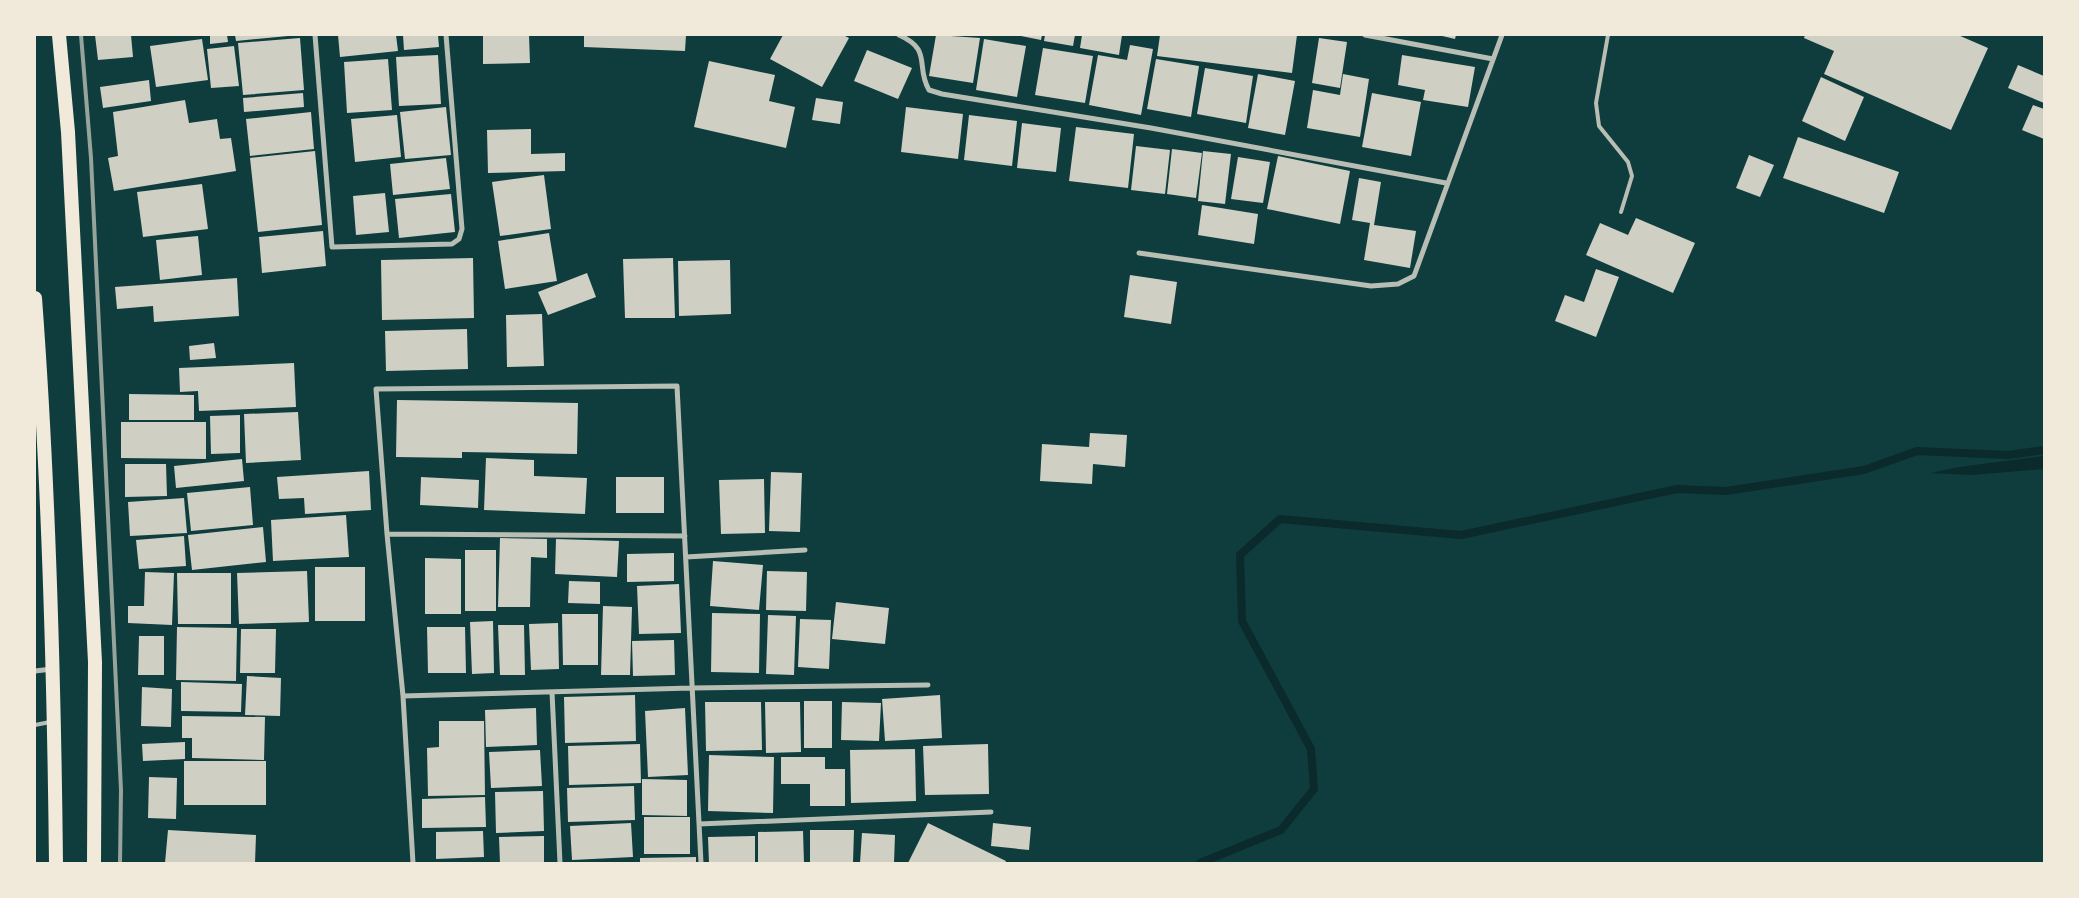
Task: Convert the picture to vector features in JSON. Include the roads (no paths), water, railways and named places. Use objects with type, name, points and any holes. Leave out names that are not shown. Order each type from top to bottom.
[{"type":"highway","points":[[59,35],[68,132],[95,662],[94,863]]},
{"type":"highway","points":[[35,298],[54,720],[56,863]]},
{"type":"street","points":[[315,35],[332,247],[452,244],[459,239],[462,229],[446,35]]},
{"type":"street","points":[[899,35],[909,40],[918,49],[924,64],[922,79],[928,90],[942,94],[1151,128],[1446,184]]},
{"type":"street","points":[[1365,35],[1493,59]]},
{"type":"street","points":[[1139,253],[1371,286],[1398,284],[1414,276],[1502,35]]},
{"type":"street","points":[[412,863],[403,696],[386,534],[376,389],[677,386],[701,863]]},
{"type":"street","points":[[386,534],[685,536]]},
{"type":"street","points":[[686,557],[805,550]]},
{"type":"street","points":[[35,671],[52,669]]},
{"type":"street","points":[[403,696],[692,688],[928,685]]},
{"type":"street","points":[[552,692],[560,863]]},
{"type":"street","points":[[699,824],[991,812]]},
{"type":"lane","points":[[1608,35],[1596,103],[1598,126],[1628,162],[1632,176],[1620,212]]},
{"type":"lane","points":[[35,724],[54,720]]},
{"type":"water","points":[[2044,456],[2044,469],[1971,475],[1931,473],[1959,467]]},
{"type":"waterway","points":[[1200,863],[1281,830],[1314,789],[1311,749],[1242,621],[1240,555],[1280,519],[1461,535],[1677,489],[1726,491],[1864,470],[1917,451],[2008,455],[2044,450]]},
{"type":"railway","points":[[81,35],[91,158],[121,790],[120,863]]}]
